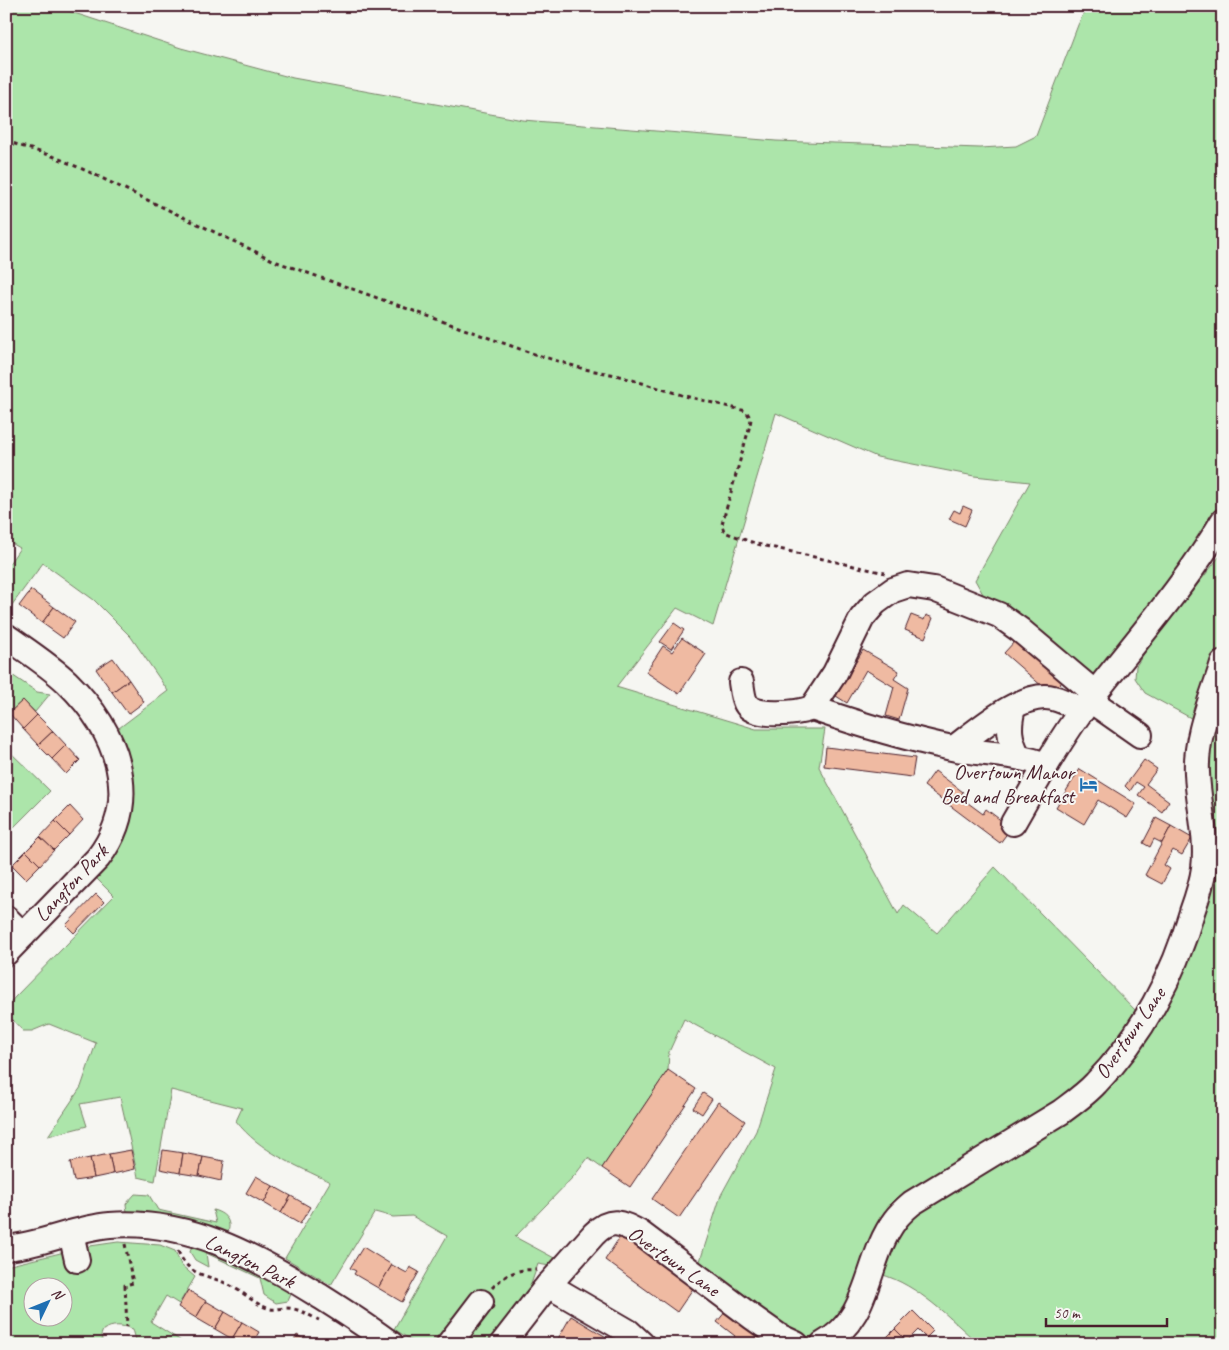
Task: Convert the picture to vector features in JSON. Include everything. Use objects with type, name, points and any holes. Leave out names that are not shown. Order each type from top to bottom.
[{"type":"street","points":[[1013,823],[1046,765],[1089,702],[1181,585],[1223,521]]},
{"type":"street","points":[[741,682],[747,705],[755,712],[802,712],[812,708],[835,673],[862,618],[875,603],[893,590],[904,586],[923,586],[934,588],[999,615],[1020,630],[1089,702],[1140,735]]},
{"type":"street","name":"Langton Park","points":[[6,636],[66,681],[82,697],[96,716],[113,748],[120,774],[122,794],[119,817],[109,844],[98,858],[6,953]]},
{"type":"street","name":"Overtown Lane","points":[[823,1344],[834,1338],[852,1318],[859,1306],[887,1234],[902,1212],[912,1203],[1061,1112],[1079,1098],[1108,1069],[1144,1020],[1171,971],[1179,952],[1201,882],[1204,852],[1197,772],[1198,750],[1200,735],[1223,663]]},
{"type":"street","points":[[954,748],[988,723],[1029,700],[1044,697],[1089,702]]},
{"type":"street","points":[[812,708],[905,737],[954,748],[1018,756],[1046,765]]},
{"type":"street","points":[[1012,708],[1009,730],[1018,756]]},
{"type":"street","name":"Langton Park","points":[[6,918],[23,935]]},
{"type":"street","name":"Overtown Lane","points":[[502,1344],[552,1281],[602,1226],[608,1223],[625,1225],[640,1233],[778,1336],[796,1344]]},
{"type":"street","name":"Langton Park","points":[[6,1248],[109,1225],[132,1224],[163,1227],[205,1237],[255,1258],[340,1309],[391,1344]]},
{"type":"street","points":[[71,1233],[77,1260]]},
{"type":"street","points":[[552,1281],[629,1332],[642,1344]]},
{"type":"street","points":[[449,1344],[480,1302]]},
{"type":"path","points":[[6,141],[55,157],[89,172],[277,262],[531,353],[584,369],[616,375],[685,396],[746,411],[751,419],[750,425],[722,524],[724,532],[757,544],[826,561],[882,571],[896,578],[904,586]]},
{"type":"path","points":[[123,1236],[133,1283],[125,1285],[127,1327]]},
{"type":"path","name":"Langton Park","points":[[175,1244],[183,1262],[194,1271],[229,1285],[266,1308],[274,1310],[287,1308],[302,1311],[327,1325]]},
{"type":"path","points":[[480,1302],[494,1286],[511,1273],[523,1270],[536,1270],[552,1281]]},
{"type":"green space","points":[[6,6],[53,6],[181,48],[293,78],[523,120],[776,141],[980,148],[1016,146],[1036,136],[1087,6],[1223,6],[1223,530],[1096,683],[984,596],[975,580],[1030,482],[974,476],[877,457],[776,413],[713,626],[677,608],[616,687],[756,729],[825,729],[819,767],[898,914],[904,905],[937,933],[995,867],[1138,1013],[1191,955],[1211,729],[1145,693],[1135,678],[1136,666],[1147,649],[1223,552],[1223,1344],[979,1344],[921,1294],[894,1279],[880,1274],[851,1302],[818,1340],[796,1339],[708,1272],[700,1261],[721,1195],[756,1131],[776,1069],[684,1019],[669,1052],[668,1070],[602,1168],[588,1158],[575,1175],[515,1237],[558,1260],[550,1266],[538,1264],[530,1287],[490,1344],[459,1344],[442,1331],[431,1344],[417,1344],[394,1329],[447,1236],[412,1216],[393,1217],[375,1212],[331,1285],[285,1258],[330,1182],[279,1157],[256,1141],[236,1121],[242,1108],[171,1090],[155,1181],[138,1177],[120,1097],[80,1104],[87,1126],[48,1136],[81,1087],[96,1043],[49,1024],[32,1031],[23,1031],[6,1011],[15,997],[114,896],[88,870],[106,851],[115,731],[168,691],[131,637],[94,600],[43,563],[6,613],[6,568],[20,548],[6,540]]},
{"type":"green space","points":[[6,671],[37,692],[50,694],[35,712],[23,700],[6,716]]},
{"type":"green space","points":[[6,748],[50,791],[6,835]]},
{"type":"green space","points":[[135,1194],[149,1195],[158,1210],[216,1223],[213,1210],[217,1211],[224,1215],[228,1221],[228,1232],[223,1234],[130,1216],[127,1212],[126,1204]]},
{"type":"green space","points":[[199,1241],[292,1292],[288,1301],[276,1303],[264,1295],[260,1278],[206,1253],[208,1267],[195,1260],[190,1252],[192,1245]]},
{"type":"green space","points":[[118,1242],[160,1245],[175,1251],[181,1265],[195,1277],[179,1304],[166,1296],[151,1322],[186,1344],[137,1344],[133,1329],[117,1326],[103,1330],[101,1335],[103,1344],[6,1344],[6,1266],[90,1246]]},
{"type":"building","points":[[963,506],[972,510],[965,526],[949,519],[954,510],[960,513]]},
{"type":"building","points":[[31,590],[54,607],[42,623],[19,606]]},
{"type":"building","points":[[54,607],[75,622],[63,638],[42,623]]},
{"type":"building","points":[[911,615],[924,620],[926,615],[933,618],[925,638],[905,630]]},
{"type":"building","points":[[674,623],[684,630],[671,649],[660,642]]},
{"type":"building","points":[[682,638],[706,654],[679,694],[646,672],[663,646],[672,652]]},
{"type":"building","points":[[1015,641],[1062,682],[1051,694],[1004,653]]},
{"type":"building","points":[[863,650],[899,671],[894,679],[908,688],[899,720],[886,716],[894,687],[866,670],[847,703],[836,696]]},
{"type":"building","points":[[113,658],[129,680],[112,692],[96,669]]},
{"type":"building","points":[[129,680],[144,702],[128,714],[112,692]]},
{"type":"building","points":[[23,700],[37,715],[23,729],[9,713]]},
{"type":"building","points":[[37,715],[53,731],[38,745],[23,729]]},
{"type":"building","points":[[53,731],[66,745],[52,759],[38,745]]},
{"type":"building","points":[[66,745],[80,760],[66,774],[52,759]]},
{"type":"building","points":[[826,747],[915,758],[912,777],[824,766]]},
{"type":"building","points":[[1144,760],[1157,769],[1146,784],[1169,801],[1162,812],[1138,795],[1144,787],[1136,782],[1130,791],[1125,786]]},
{"type":"building","name":"Overtown Manor Bed and Breakfast","points":[[1080,769],[1136,804],[1127,818],[1098,800],[1084,824],[1056,807]]},
{"type":"building","points":[[935,771],[963,792],[960,797],[983,814],[986,809],[1011,828],[1000,843],[924,786]]},
{"type":"building","points":[[70,806],[83,820],[69,835],[55,821]]},
{"type":"building","points":[[1156,818],[1171,826],[1162,843],[1154,839],[1150,847],[1143,843]]},
{"type":"building","points":[[55,821],[69,835],[54,850],[40,837]]},
{"type":"building","points":[[1171,826],[1192,838],[1182,855],[1173,850],[1164,865],[1170,869],[1162,884],[1145,875]]},
{"type":"building","points":[[40,837],[54,850],[40,865],[26,851]]},
{"type":"building","points":[[26,851],[40,865],[26,879],[12,865]]},
{"type":"building","points":[[96,894],[104,902],[74,933],[66,925]]},
{"type":"building","points":[[668,1070],[696,1089],[630,1187],[602,1168]]},
{"type":"building","points":[[703,1093],[712,1099],[702,1114],[693,1108]]},
{"type":"building","points":[[718,1102],[745,1121],[679,1218],[652,1199]]},
{"type":"building","points":[[131,1150],[135,1169],[113,1174],[109,1154]]},
{"type":"building","points":[[163,1150],[183,1153],[180,1173],[160,1169]]},
{"type":"building","points":[[183,1153],[203,1157],[199,1176],[180,1173]]},
{"type":"building","points":[[109,1154],[113,1174],[94,1178],[90,1158]]},
{"type":"building","points":[[203,1157],[224,1161],[221,1181],[199,1176]]},
{"type":"building","points":[[90,1158],[94,1178],[74,1181],[70,1162]]},
{"type":"building","points":[[256,1176],[273,1186],[264,1203],[246,1193]]},
{"type":"building","points":[[273,1186],[291,1196],[281,1213],[264,1203]]},
{"type":"building","points":[[291,1196],[310,1207],[300,1224],[281,1213]]},
{"type":"building","points":[[621,1235],[694,1287],[677,1312],[605,1260]]},
{"type":"building","points":[[363,1247],[392,1265],[378,1288],[354,1274],[356,1271],[350,1268]]},
{"type":"building","points":[[392,1265],[407,1273],[410,1267],[419,1272],[402,1302],[378,1288]]},
{"type":"building","points":[[188,1290],[206,1301],[196,1318],[178,1307]]},
{"type":"building","points":[[206,1301],[225,1312],[215,1329],[196,1318]]},
{"type":"building","points":[[726,1311],[764,1340],[761,1344],[731,1344],[735,1336],[717,1322]]},
{"type":"building","points":[[913,1311],[933,1331],[926,1338],[918,1330],[907,1341],[895,1329]]},
{"type":"building","points":[[225,1312],[242,1322],[232,1339],[215,1329]]},
{"type":"building","points":[[571,1316],[618,1344],[555,1344]]},
{"type":"building","points":[[242,1322],[259,1332],[252,1344],[240,1344],[232,1339]]},
{"type":"building","points":[[895,1329],[907,1341],[904,1344],[880,1344]]},
{"type":"building","points":[[297,1335],[312,1344],[292,1344]]},
{"type":"place","name":"Overtown Manor Bed and Breakfast","points":[[1088,784]]}]
